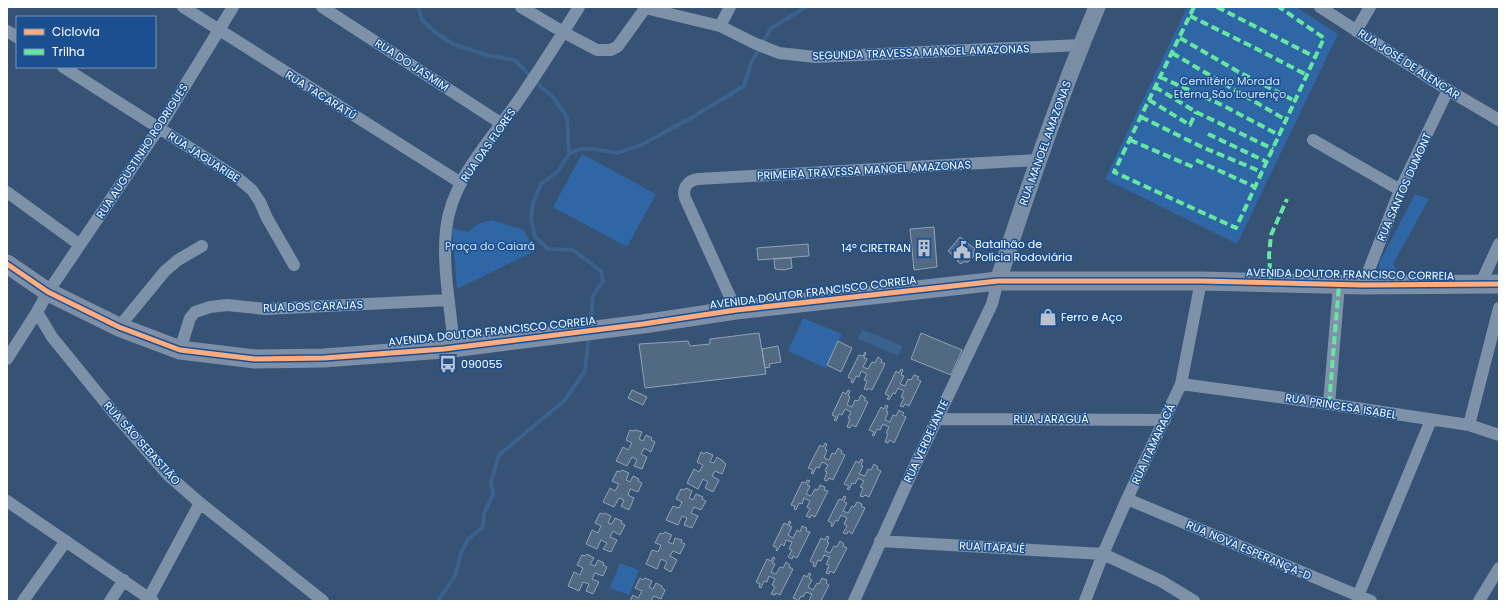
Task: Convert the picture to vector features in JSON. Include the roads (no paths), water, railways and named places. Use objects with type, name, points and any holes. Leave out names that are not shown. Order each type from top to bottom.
[{"type":"main road","name":"RUA MANOEL AMAZONAS","points":[[998,281],[1037,160],[1080,45],[1097,7]]},
{"type":"main road","name":"AVENIDA DOUTOR FRANCISCO CORREIA","points":[[7,264],[48,292],[119,327],[180,350],[256,359],[324,358],[454,348],[736,310],[998,281],[1201,282],[1363,285],[1499,284]]},
{"type":"street","name":"RUA TACARATÚ","points":[[183,7],[461,183]]},
{"type":"street","name":"RUA AUGUSTINHO RODRIGUES","points":[[7,360],[48,292],[159,128],[233,7]]},
{"type":"street","name":"RUA DO JASMIM","points":[[322,7],[502,124]]},
{"type":"street","points":[[522,7],[563,32],[597,50],[611,50],[618,46],[645,7]]},
{"type":"street","points":[[563,32],[579,7]]},
{"type":"street","name":"SEGUNDA TRAVESSA MANOEL AMAZONAS","points":[[645,7],[720,26],[778,53],[815,58],[1080,45]]},
{"type":"street","points":[[720,26],[730,7]]},
{"type":"street","name":"RUA JOSÉ DE ALENCAR","points":[[1320,7],[1448,90],[1499,120]]},
{"type":"street","points":[[1356,31],[1370,7]]},
{"type":"street","points":[[7,31],[16,36]]},
{"type":"street","name":"RUA DAS FLORES","points":[[454,348],[446,262],[446,230],[451,208],[461,183],[477,156],[528,87],[563,32]]},
{"type":"street","name":"RUA JAGUARIBE","points":[[65,68],[239,179],[252,190],[294,265]]},
{"type":"street","name":"RUA SANTOS DUMONT","points":[[1363,285],[1400,190],[1448,90]]},
{"type":"street","points":[[1312,140],[1400,190]]},
{"type":"street","name":"PRIMEIRA TRAVESSA MANOEL AMAZONAS","points":[[736,310],[685,198],[684,190],[691,180],[1037,160]]},
{"type":"street","points":[[7,192],[80,245]]},
{"type":"street","points":[[1480,285],[1499,244]]},
{"type":"street","points":[[119,327],[165,271],[178,260],[202,246]]},
{"type":"street","name":"RUA VERDEJANTE","points":[[854,601],[936,419],[992,304],[998,281]]},
{"type":"street","name":"RUA ITAMARACÁ","points":[[1085,601],[1103,554],[1127,499],[1181,384],[1201,282]]},
{"type":"street","points":[[1329,404],[1340,284]]},
{"type":"street","name":"RUA DOS CARAJAS","points":[[180,350],[190,318],[195,312],[210,307],[228,305],[265,310],[449,300]]},
{"type":"street","points":[[1469,425],[1499,308]]},
{"type":"street","name":"RUA SÃO SEBASTIÃO","points":[[37,312],[52,337],[112,412],[168,475],[200,503],[323,601]]},
{"type":"street","name":"RUA PRINCESA ISABEL","points":[[1181,384],[1469,425],[1499,435]]},
{"type":"street","name":"RUA JARAGUÁ","points":[[936,419],[1164,420]]},
{"type":"street","points":[[1358,596],[1431,420]]},
{"type":"street","name":"RUA NOVA ESPERANÇA-D","points":[[1127,499],[1371,601]]},
{"type":"street","points":[[7,502],[151,599],[200,503]]},
{"type":"street","points":[[23,601],[66,541]]},
{"type":"street","name":"RUA ITAPAJÉ","points":[[880,541],[1103,554]]},
{"type":"street","points":[[1103,554],[1161,581],[1194,601]]},
{"type":"street","points":[[1479,601],[1499,568]]},
{"type":"street","points":[[110,601],[124,580]]},
{"type":"waterway","points":[[418,7],[422,20],[436,33],[453,44],[490,56],[515,60],[542,88],[553,97],[567,117],[569,154]]},
{"type":"waterway","points":[[590,325],[593,296],[603,281],[601,271],[573,250],[548,249],[535,237],[531,218],[533,203],[541,184],[558,171],[569,154],[580,149],[595,149],[617,153],[641,145],[691,118],[744,86],[751,63],[771,28],[806,7]]},
{"type":"waterway","points":[[438,601],[455,576],[461,553],[468,539],[483,527],[484,513],[493,495],[491,481],[499,455],[564,401],[585,371],[589,335]]},
{"type":"place","name":"14º CIRETRAN","points":[[924,248]]},
{"type":"place","name":"Batalhão de Polícia Rodoviária","points":[[962,250]]},
{"type":"place","name":"Ferro e Aço","points":[[1048,317]]},
{"type":"place","name":"090055","points":[[448,364]]},
{"type":"park label","name":"Cemitério Morada Eterna São Lourenço","points":[[1230,87]]},
{"type":"park label","name":"Praça do Caiará","points":[[490,246]]}]
